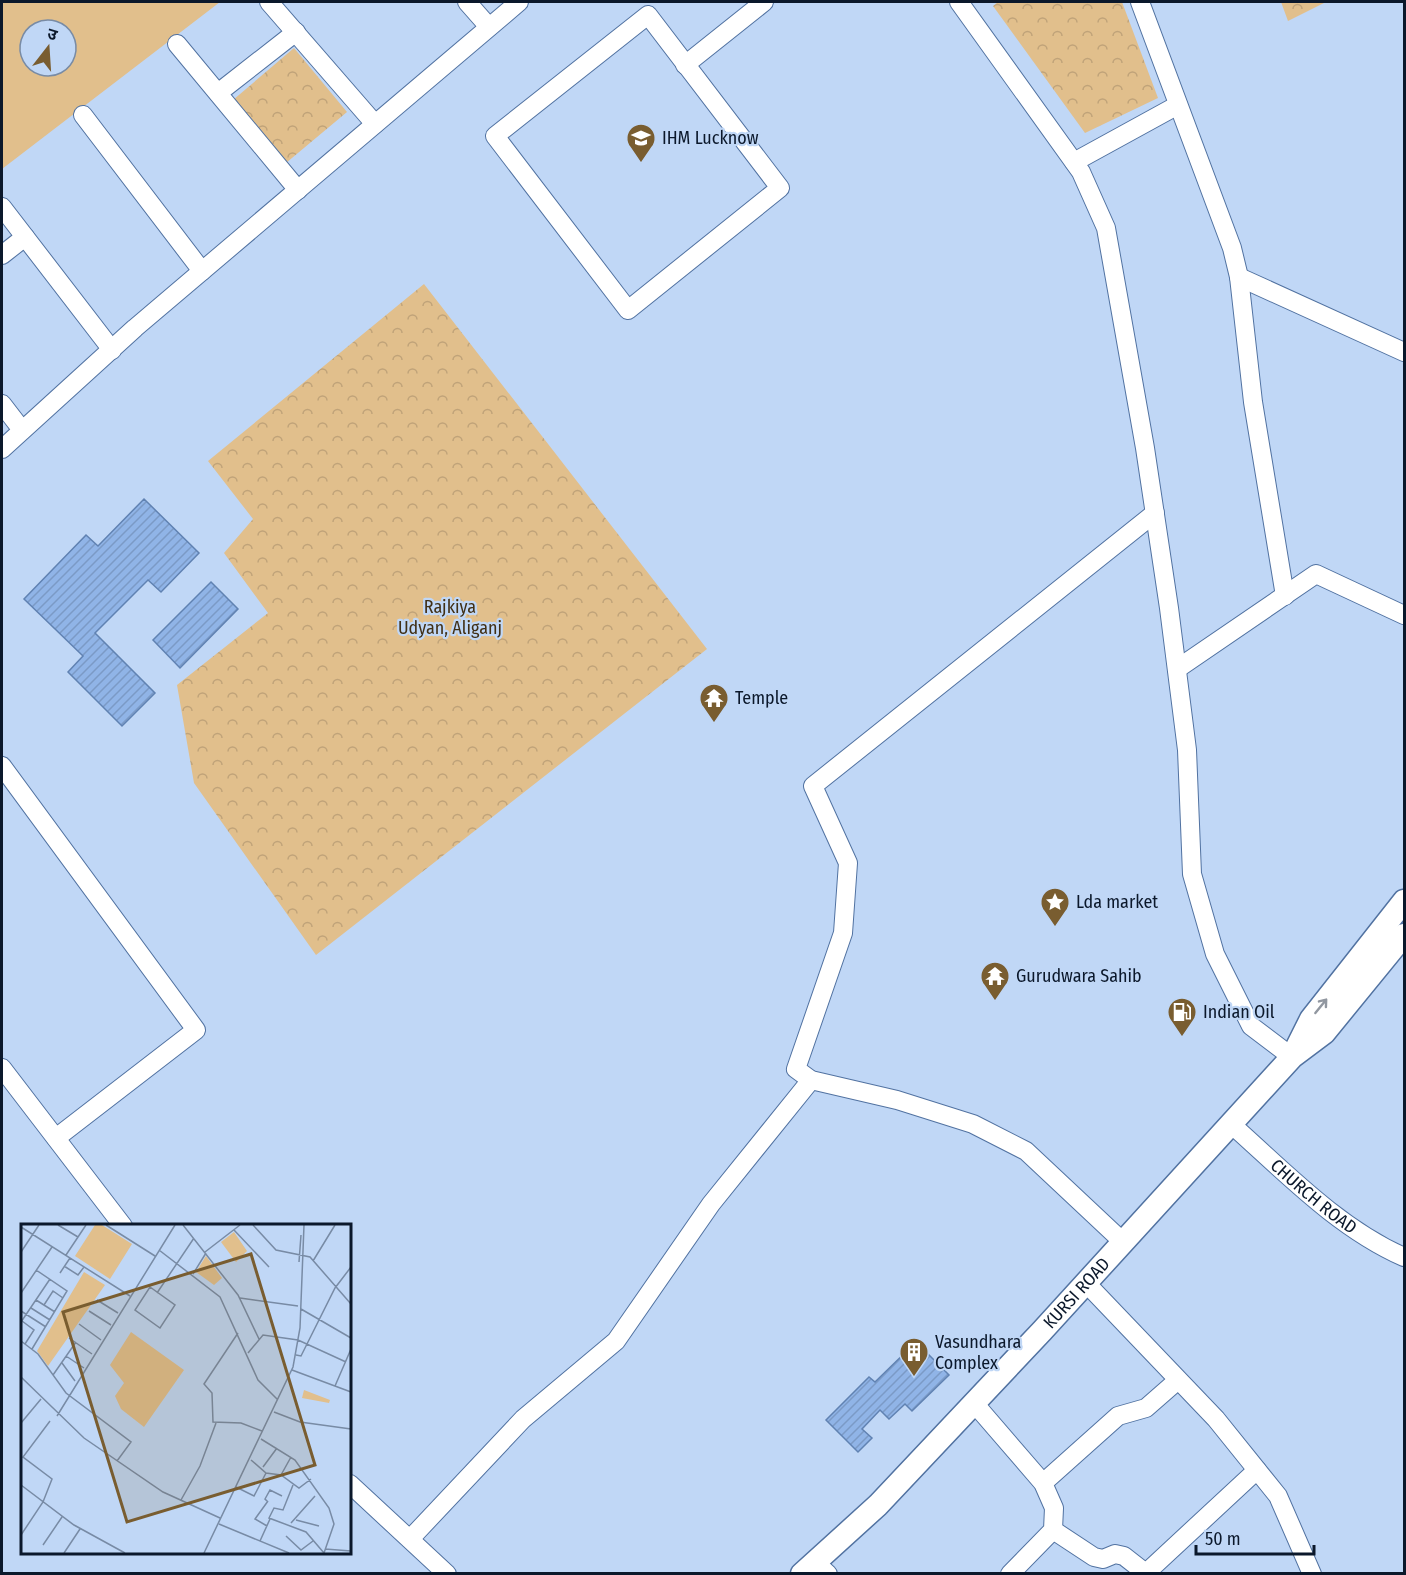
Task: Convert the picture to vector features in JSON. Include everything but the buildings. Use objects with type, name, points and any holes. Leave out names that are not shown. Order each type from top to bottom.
[{"type":"main road","name":"KURSI ROAD","points":[[1292,1057],[1311,1019],[1404,901]]},
{"type":"main road","name":"KURSI ROAD","points":[[815,1570],[1086,1283],[1292,1057],[1324,1033],[1404,935]]},
{"type":"street","points":[[269,2],[375,124]]},
{"type":"street","points":[[467,2],[489,27]]},
{"type":"street","points":[[2,449],[202,271],[519,2]]},
{"type":"street","points":[[686,65],[764,2]]},
{"type":"street","points":[[1140,2],[1232,248],[1239,277],[1253,402],[1285,596]]},
{"type":"street","points":[[967,5],[1081,172],[1106,228],[1155,513],[1176,669],[1186,750],[1192,874],[1215,954],[1251,1026],[1292,1057]]},
{"type":"street","points":[[648,15],[686,65],[780,188],[628,310],[495,136],[648,15]]},
{"type":"street","points":[[218,93],[296,32]]},
{"type":"street","points":[[177,45],[298,190]]},
{"type":"street","points":[[1074,162],[1178,105]]},
{"type":"street","points":[[83,115],[202,271]]},
{"type":"street","points":[[2,207],[112,350]]},
{"type":"street","points":[[2,255],[25,237]]},
{"type":"street","points":[[1239,277],[1404,352]]},
{"type":"street","points":[[2,404],[22,430]]},
{"type":"street","points":[[1123,1242],[1026,1151],[973,1124],[897,1100],[811,1080],[796,1069],[843,933],[848,863],[813,786],[1155,513]]},
{"type":"street","points":[[1176,669],[1316,574],[1404,615]]},
{"type":"street","points":[[2,766],[196,1030],[56,1138]]},
{"type":"street","points":[[2,1068],[121,1224]]},
{"type":"street","points":[[410,1539],[523,1419],[616,1341],[711,1203],[811,1080]]},
{"type":"street","name":"CHURCH ROAD","points":[[1231,1124],[1329,1211],[1388,1250],[1404,1257]]},
{"type":"street","points":[[1086,1283],[1216,1419],[1278,1496],[1312,1574]]},
{"type":"street","points":[[1043,1483],[1118,1416],[1146,1407],[1178,1380]]},
{"type":"street","points":[[974,1403],[1043,1483],[1054,1508],[1053,1530],[1010,1574]]},
{"type":"street","points":[[1053,1530],[1094,1557],[1103,1558],[1115,1554],[1124,1556],[1147,1573],[1257,1470]]},
{"type":"street","points":[[351,1485],[447,1574]]},
{"type":"green space","points":[[2,2],[220,2],[2,169]]},
{"type":"green space","points":[[998,2],[1122,2],[1158,98],[1085,133],[993,6]]},
{"type":"green space","points":[[1281,2],[1326,2],[1288,21]]},
{"type":"green space","points":[[294,48],[347,112],[286,163],[233,100]]},
{"type":"green space","name":"Rajkiya Udyan, Aliganj","points":[[424,284],[707,649],[316,955],[194,783],[177,685],[268,613],[224,553],[253,519],[208,461]]},
{"type":"place","name":"IHM Lucknow","points":[[641,164]]},
{"type":"place","name":"Temple","points":[[714,724]]},
{"type":"place","name":"Lda market","points":[[1055,928]]},
{"type":"place","name":"Gurudwara Sahib","points":[[995,1002]]},
{"type":"place","name":"Indian Oil","points":[[1182,1038]]},
{"type":"place","name":"Vasundhara Complex","points":[[914,1378]]}]
